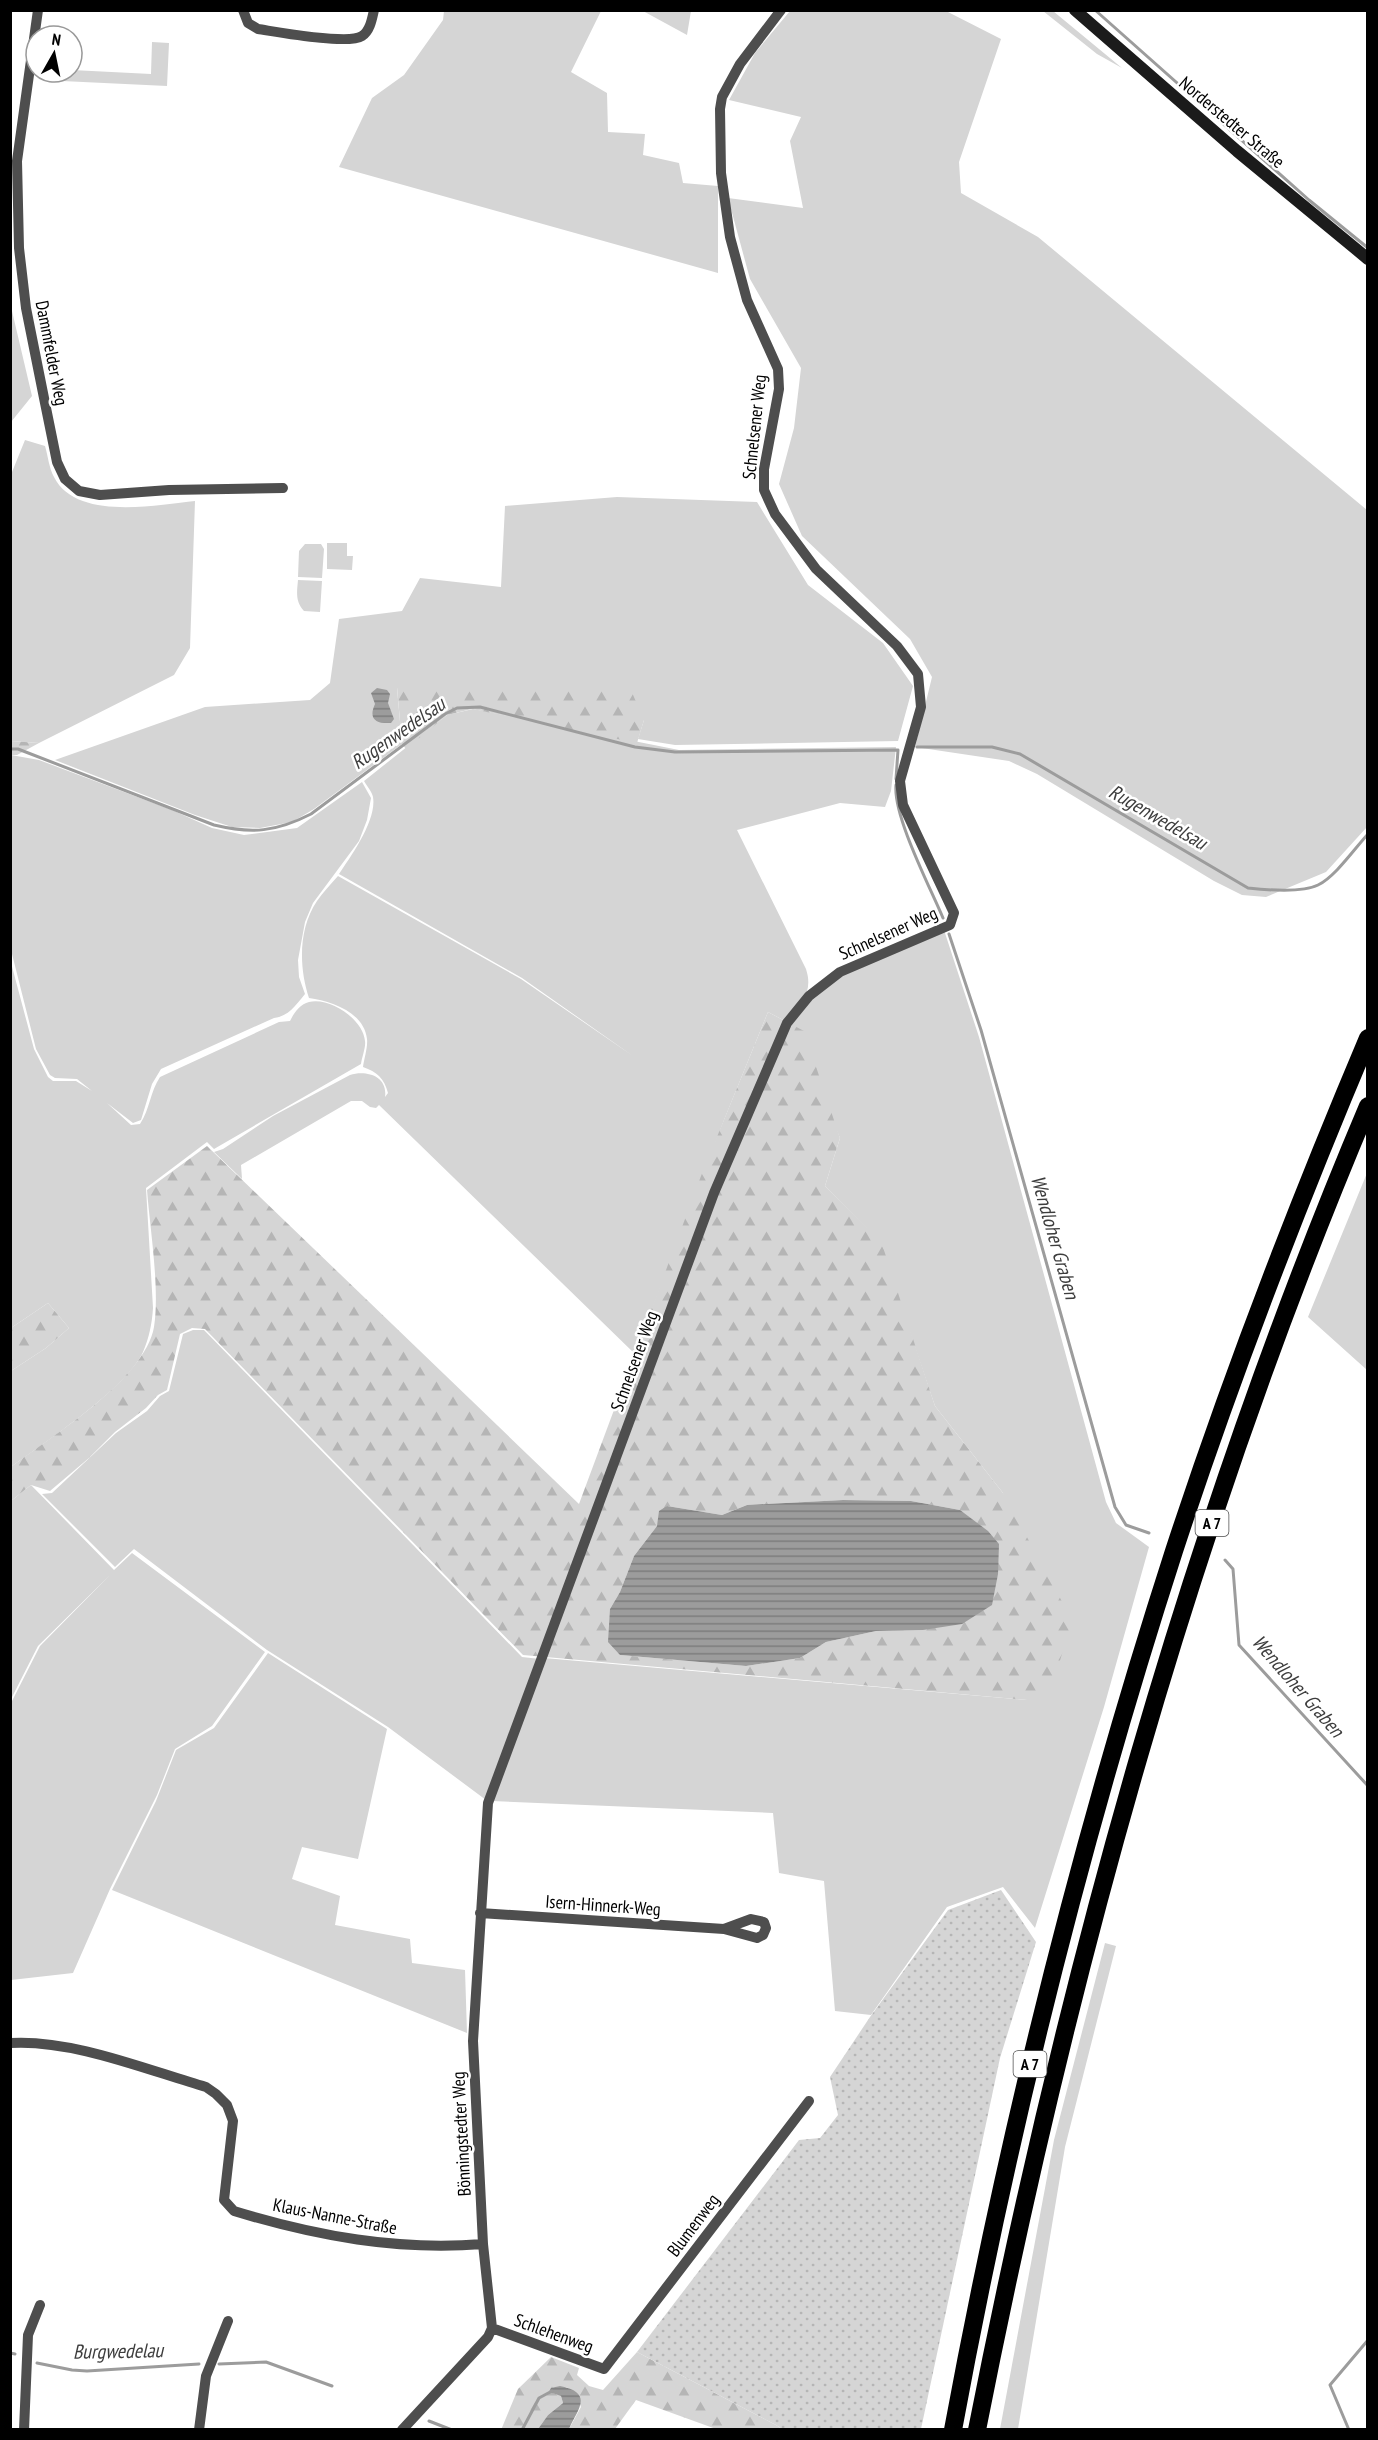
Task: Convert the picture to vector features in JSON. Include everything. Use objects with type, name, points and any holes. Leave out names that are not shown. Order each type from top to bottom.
[{"type":"highway","name":"A 7","points":[[953,2430],[974,2315],[1015,2125],[1074,1888],[1127,1702],[1175,1548],[1247,1343],[1368,1038]]},
{"type":"highway","name":"A 7","points":[[977,2430],[1001,2308],[1070,2006],[1137,1760],[1239,1443],[1308,1256],[1368,1106]]},
{"type":"main road","name":"Norderstedter Straße","points":[[1075,10],[1237,151],[1368,259]]},
{"type":"street","name":"Dammfelder Weg","points":[[38,10],[17,161],[19,248],[26,308],[39,376],[57,462],[65,479],[79,490],[100,495],[169,490],[283,488]]},
{"type":"street","points":[[243,10],[248,23],[258,29],[347,40],[362,36],[371,24],[374,10]]},
{"type":"street","name":"Schnelsener Weg","points":[[488,1803],[714,1193],[787,1023],[809,996],[840,972],[950,925],[954,913],[903,805],[900,781],[921,706],[918,674],[897,646],[816,569],[775,514],[764,490],[764,469],[779,389],[778,369],[747,300],[730,237],[721,173],[720,109],[723,97],[740,64],[781,10]]},
{"type":"street","name":"Bönningstedter Weg","points":[[488,1803],[473,2041],[483,2244],[492,2328]]},
{"type":"street","name":"Isern-Hinnerk-Weg","points":[[480,1913],[724,1929]]},
{"type":"street","name":"Klaus-Nanne-Straße","points":[[10,2043],[35,2041],[69,2048],[206,2087],[216,2094],[226,2105],[232,2121],[224,2200],[234,2211],[321,2234],[368,2242],[415,2247],[483,2244]]},
{"type":"street","name":"Blumenweg","points":[[604,2369],[809,2101]]},
{"type":"street","points":[[24,2430],[28,2335],[40,2305]]},
{"type":"street","points":[[199,2430],[206,2376],[228,2321]]},
{"type":"street","points":[[402,2430],[488,2337],[492,2328]]},
{"type":"street","name":"Schlehenweg","points":[[492,2328],[604,2369]]},
{"type":"green space","points":[[444,11],[601,11],[571,72],[607,93],[608,132],[645,134],[643,155],[679,163],[683,183],[718,186],[718,273],[339,167],[372,98],[404,75],[443,20]]},
{"type":"green space","points":[[643,11],[691,11],[687,35]]},
{"type":"green space","points":[[790,11],[946,11],[1001,39],[959,162],[961,193],[1038,237],[1367,510],[1367,827],[1326,872],[1266,897],[1242,895],[1214,881],[1037,774],[1009,761],[915,747],[932,677],[910,639],[802,536],[779,484],[794,428],[801,368],[750,279],[728,198],[803,208],[790,141],[801,117],[729,100],[755,53]]},
{"type":"green space","points":[[1043,11],[1053,11],[1122,68],[1097,54]]},
{"type":"green space","points":[[152,42],[169,43],[167,86],[84,82],[84,71],[151,74]]},
{"type":"green space","points":[[10,272],[12,311],[32,396],[11,422]]},
{"type":"green space","points":[[25,440],[45,446],[54,477],[65,491],[80,500],[118,507],[195,501],[190,648],[174,675],[39,743],[11,741],[10,477]]},
{"type":"green space","points":[[617,497],[757,502],[808,585],[883,643],[913,686],[898,741],[675,745],[638,739],[644,720],[397,688],[402,744],[314,809],[292,822],[260,828],[232,827],[195,815],[55,760],[205,707],[310,700],[330,683],[339,619],[402,611],[420,578],[501,587],[505,506]]},
{"type":"green space","points":[[327,543],[347,543],[347,556],[353,556],[352,570],[327,569]]},
{"type":"green space","points":[[305,544],[321,544],[324,549],[322,578],[298,577],[299,551]]},
{"type":"green space","points":[[298,580],[322,581],[320,612],[304,611],[301,607],[297,596]]},
{"type":"green space","points":[[397,687],[630,688],[644,720],[637,743],[472,709],[447,715],[406,749],[402,744]]},
{"type":"green space","points":[[473,709],[679,750],[896,747],[891,791],[885,807],[840,803],[737,830],[806,969],[807,992],[785,1021],[768,1012],[724,1120],[635,1354],[379,1105],[376,1108],[362,1101],[351,1101],[241,1165],[242,1179],[214,1152],[223,1149],[273,1116],[350,1075],[362,1073],[374,1076],[383,1084],[385,1097],[388,1093],[379,1076],[363,1067],[367,1039],[360,1022],[345,1009],[309,998],[303,974],[302,949],[306,924],[317,901],[338,876],[521,979],[633,1056],[522,978],[339,874],[362,837],[371,816],[373,797],[364,781],[447,715]]},
{"type":"green space","points":[[10,741],[39,743],[17,755],[11,755]]},
{"type":"green space","points":[[11,755],[39,760],[172,810],[212,828],[244,835],[297,828],[362,782],[371,798],[367,820],[359,841],[313,903],[305,922],[298,960],[299,977],[305,994],[295,1006],[284,1015],[161,1069],[152,1084],[141,1120],[133,1123],[107,1103],[131,1125],[140,1124],[160,1077],[279,1022],[290,1021],[300,1007],[309,1002],[317,1001],[335,1006],[344,1011],[358,1025],[365,1041],[361,1064],[214,1149],[207,1142],[146,1188],[153,1308],[150,1331],[143,1352],[134,1367],[103,1398],[11,1467],[11,1371],[46,1348],[69,1328],[48,1303],[11,1328],[10,959],[34,1049],[48,1077],[53,1081],[76,1081],[92,1091],[77,1079],[55,1078],[50,1075],[36,1049],[11,950]]},
{"type":"green space","points":[[944,930],[979,1037],[1106,1502],[1116,1523],[1149,1547],[1104,1707],[1035,1928],[1003,1887],[947,1907],[871,2015],[835,2011],[824,1881],[779,1873],[773,1813],[492,1801],[544,1658],[1027,1700],[1003,1493],[935,1406],[879,1240],[825,1186],[840,1138],[791,1024],[811,997],[842,975]]},
{"type":"green space","points":[[768,1012],[804,1031],[840,1138],[825,1186],[881,1241],[935,1406],[1003,1493],[1072,1620],[1056,1674],[1027,1700],[523,1655],[205,1329],[192,1328],[180,1334],[167,1390],[115,1432],[50,1491],[31,1485],[11,1501],[11,1467],[72,1423],[116,1386],[147,1347],[154,1327],[156,1295],[147,1190],[207,1146],[579,1504],[701,1176]],"holes":[[[843,1500],[911,1501],[960,1510],[923,1630],[876,1631],[826,1642],[800,1658],[746,1666],[620,1655],[610,1609],[620,1592],[634,1556],[657,1526],[667,1506],[722,1515],[747,1505]]]},
{"type":"green space","points":[[1367,1173],[1367,1370],[1308,1317]]},
{"type":"green space","points":[[48,1303],[69,1328],[46,1348],[11,1371],[11,1328]]},
{"type":"green space","points":[[193,1330],[204,1330],[522,1657],[540,1659],[486,1800],[388,1727],[267,1650],[134,1549],[115,1567],[42,1494],[52,1493],[116,1433],[147,1411],[160,1396],[169,1391],[183,1334]]},
{"type":"green space","points":[[31,1485],[114,1570],[132,1553],[265,1652],[212,1726],[175,1749],[157,1795],[110,1889],[73,1973],[11,1980],[11,1703],[40,1646],[110,1575],[38,1646],[11,1699],[11,1501]]},
{"type":"green space","points":[[268,1653],[387,1729],[358,1859],[302,1847],[292,1879],[340,1896],[335,1925],[410,1939],[412,1963],[465,1970],[467,2033],[112,1890],[156,1801],[176,1750],[214,1728]]},
{"type":"green space","points":[[1001,1890],[1036,1942],[1000,2058],[921,2429],[782,2429],[637,2352],[799,2140],[820,2138],[838,2115],[830,2077],[870,2017],[948,1910]]},
{"type":"green space","points":[[1105,1943],[1116,1946],[1065,2147],[1018,2429],[1000,2429],[1054,2140]]},
{"type":"green space","points":[[637,2352],[782,2429],[716,2429],[636,2400],[615,2429],[569,2429],[581,2407],[575,2392],[566,2387],[553,2393],[561,2396],[563,2403],[548,2415],[538,2429],[501,2430],[518,2389],[551,2357],[579,2368],[577,2375],[589,2386],[603,2390]]},
{"type":"shaded area","points":[[377,688],[387,690],[390,694],[388,703],[394,719],[391,723],[381,723],[373,717],[375,704],[371,693]]},
{"type":"shaded area","points":[[843,1500],[911,1501],[960,1510],[988,1531],[999,1544],[998,1574],[992,1605],[962,1624],[923,1630],[876,1631],[826,1642],[800,1658],[746,1666],[620,1655],[608,1642],[610,1609],[620,1592],[634,1556],[657,1526],[659,1511],[667,1506],[722,1515],[747,1505]]},
{"type":"shaded area","points":[[560,2386],[571,2389],[580,2398],[579,2409],[569,2429],[538,2429],[548,2415],[563,2403],[561,2396],[549,2392],[551,2388]]},
{"type":"waterway","points":[[1095,10],[1309,200],[1368,248]]},
{"type":"waterway","name":"Rugenwedelsau","points":[[10,749],[18,749],[214,825],[240,830],[275,828],[311,814],[445,714],[457,708],[480,707],[635,747],[675,752],[898,750],[896,779]]},
{"type":"waterway","name":"Rugenwedelsau","points":[[917,747],[992,747],[1020,754],[1248,888],[1294,890],[1318,885],[1338,869],[1368,834]]},
{"type":"waterway","name":"Wendloher Graben","points":[[896,785],[900,814],[906,833],[943,918]]},
{"type":"waterway","name":"Wendloher Graben","points":[[949,934],[981,1030],[1115,1507],[1126,1525],[1149,1533]]},
{"type":"waterway","name":"Wendloher Graben","points":[[1225,1560],[1233,1569],[1239,1645],[1368,1786]]},
{"type":"waterway","points":[[1349,2430],[1330,2385],[1368,2340]]},
{"type":"waterway","name":"Burgwedelau","points":[[10,2353],[15,2354]]},
{"type":"waterway","name":"Burgwedelau","points":[[219,2364],[266,2362],[332,2386]]},
{"type":"waterway","name":"Burgwedelau","points":[[37,2363],[87,2371],[199,2364]]},
{"type":"waterway","name":"Burgwedelau","points":[[522,2430],[539,2398],[552,2391]]},
{"type":"waterway","name":"Burgwedelau","points":[[429,2421],[452,2430]]}]
